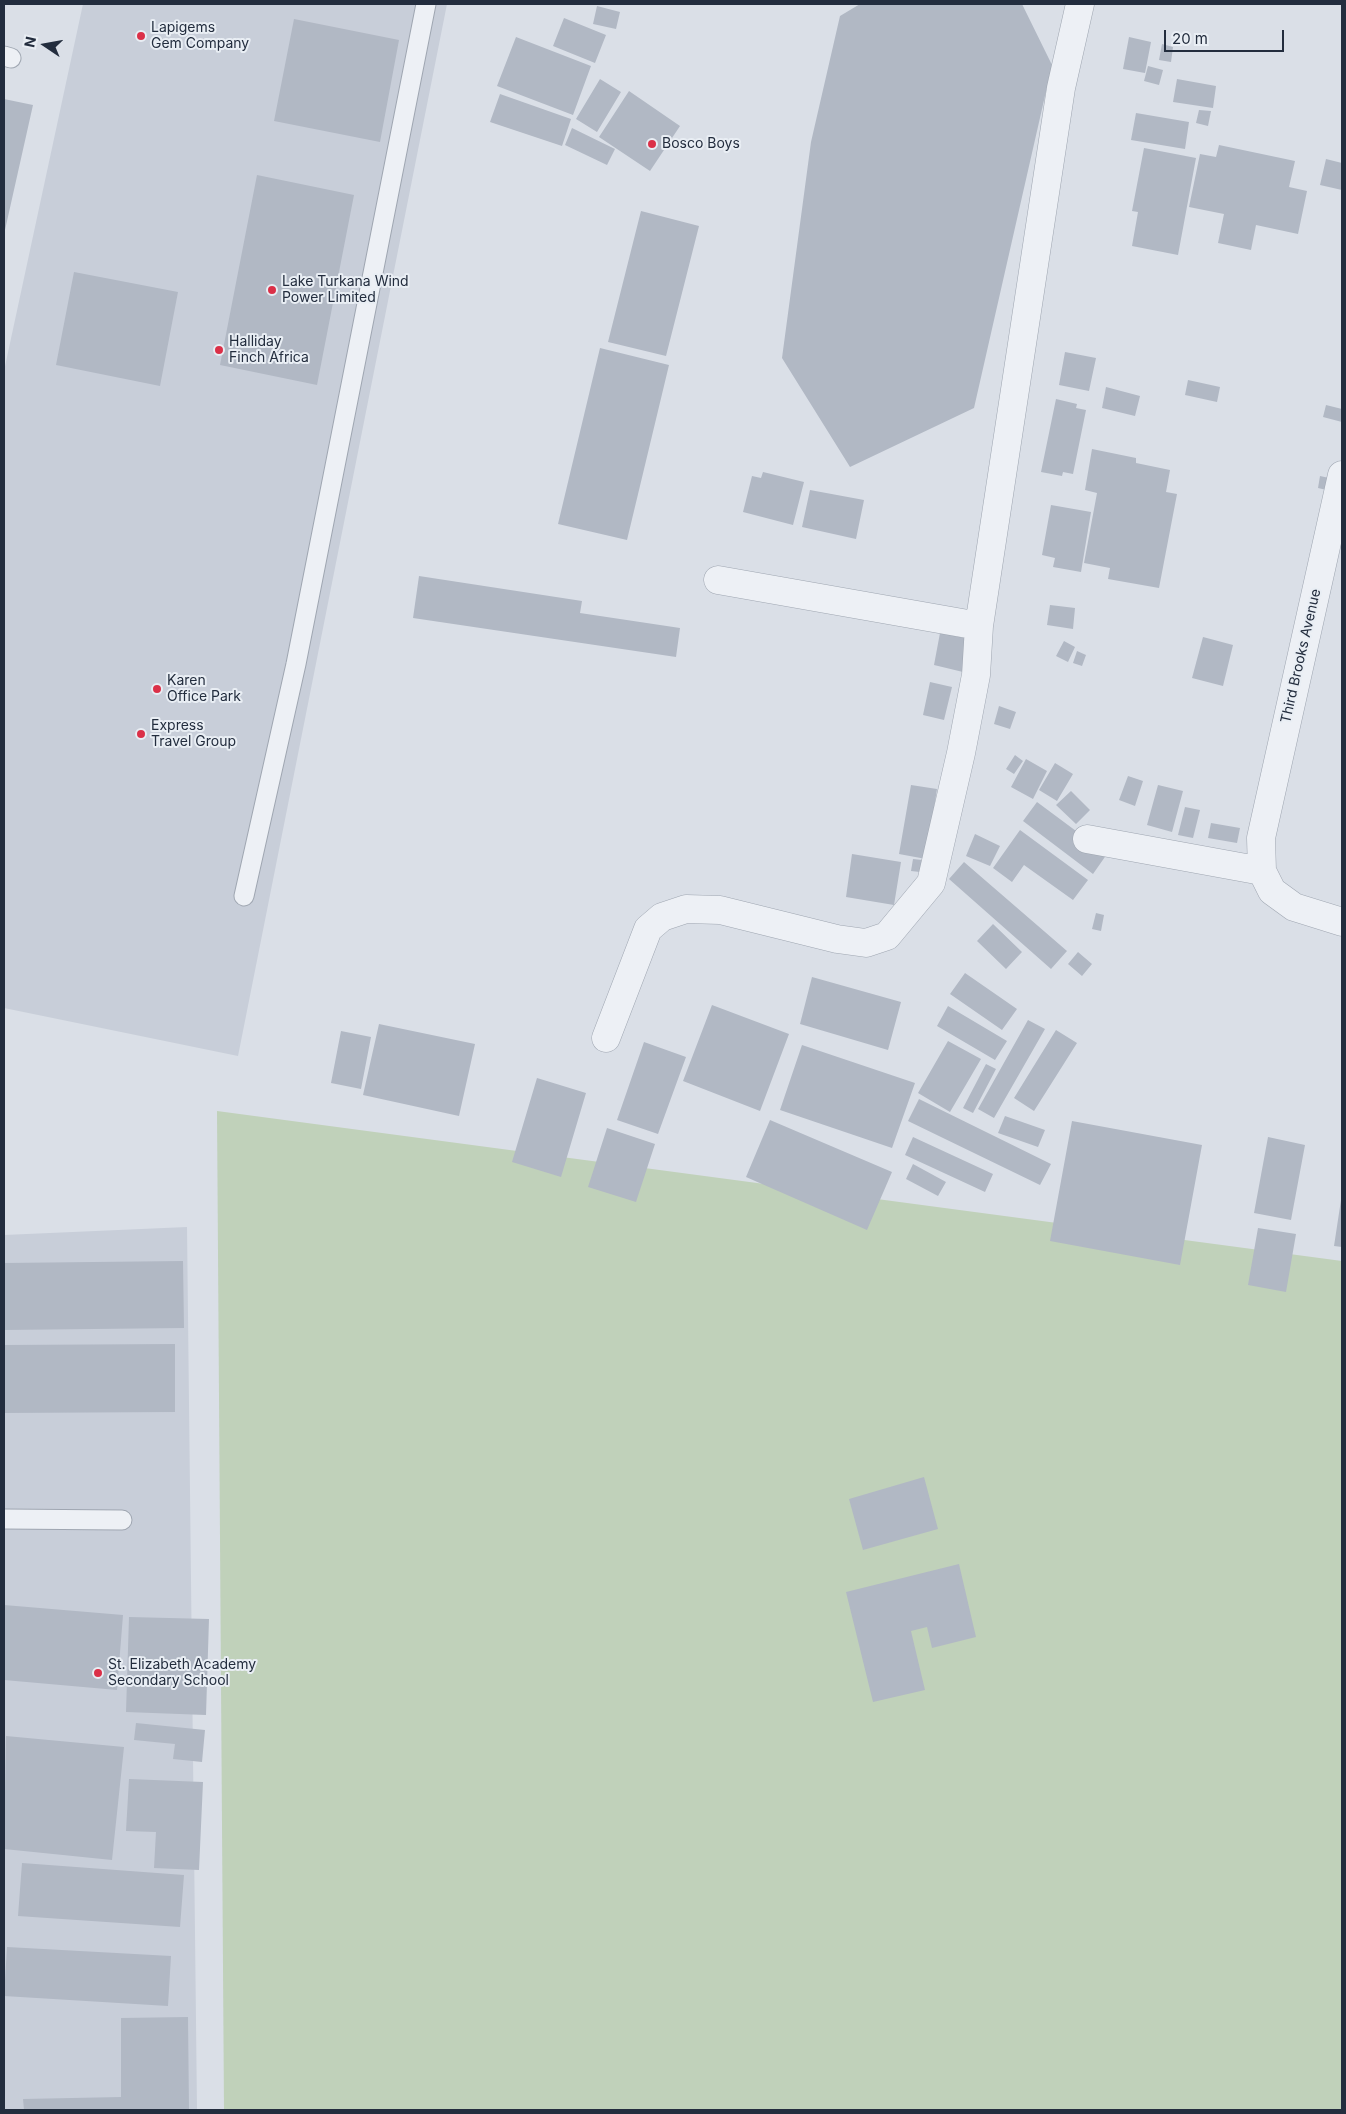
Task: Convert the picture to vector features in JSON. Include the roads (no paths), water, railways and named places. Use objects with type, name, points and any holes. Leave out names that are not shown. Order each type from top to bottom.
[{"type":"street","points":[[606,1038],[648,928],[662,917],[686,909],[720,910],[837,939],[866,943],[887,936],[931,883],[976,675],[979,626],[1061,88],[1080,4]]},
{"type":"street","name":"Third Brooks Avenue","points":[[1262,872],[1261,838],[1342,474]]},
{"type":"street","points":[[718,580],[979,626]]},
{"type":"street","points":[[1087,839],[1262,872],[1272,891],[1294,907],[1342,922]]},
{"type":"lane","points":[[244,896],[296,664],[426,4]]},
{"type":"lane","points":[[4,1519],[122,1520]]},
{"type":"place","name":"Lapigems Gem Company","points":[[141,36]]},
{"type":"place","name":"Bosco Boys","points":[[652,144]]},
{"type":"place","name":"Lake Turkana Wind Power Limited","points":[[272,290]]},
{"type":"place","name":"Halliday Finch Africa","points":[[219,350]]},
{"type":"place","name":"Karen Office Park","points":[[157,689]]},
{"type":"place","name":"Express Travel Group","points":[[141,734]]},
{"type":"place","name":"St. Elizabeth Academy Secondary School","points":[[98,1673]]}]
